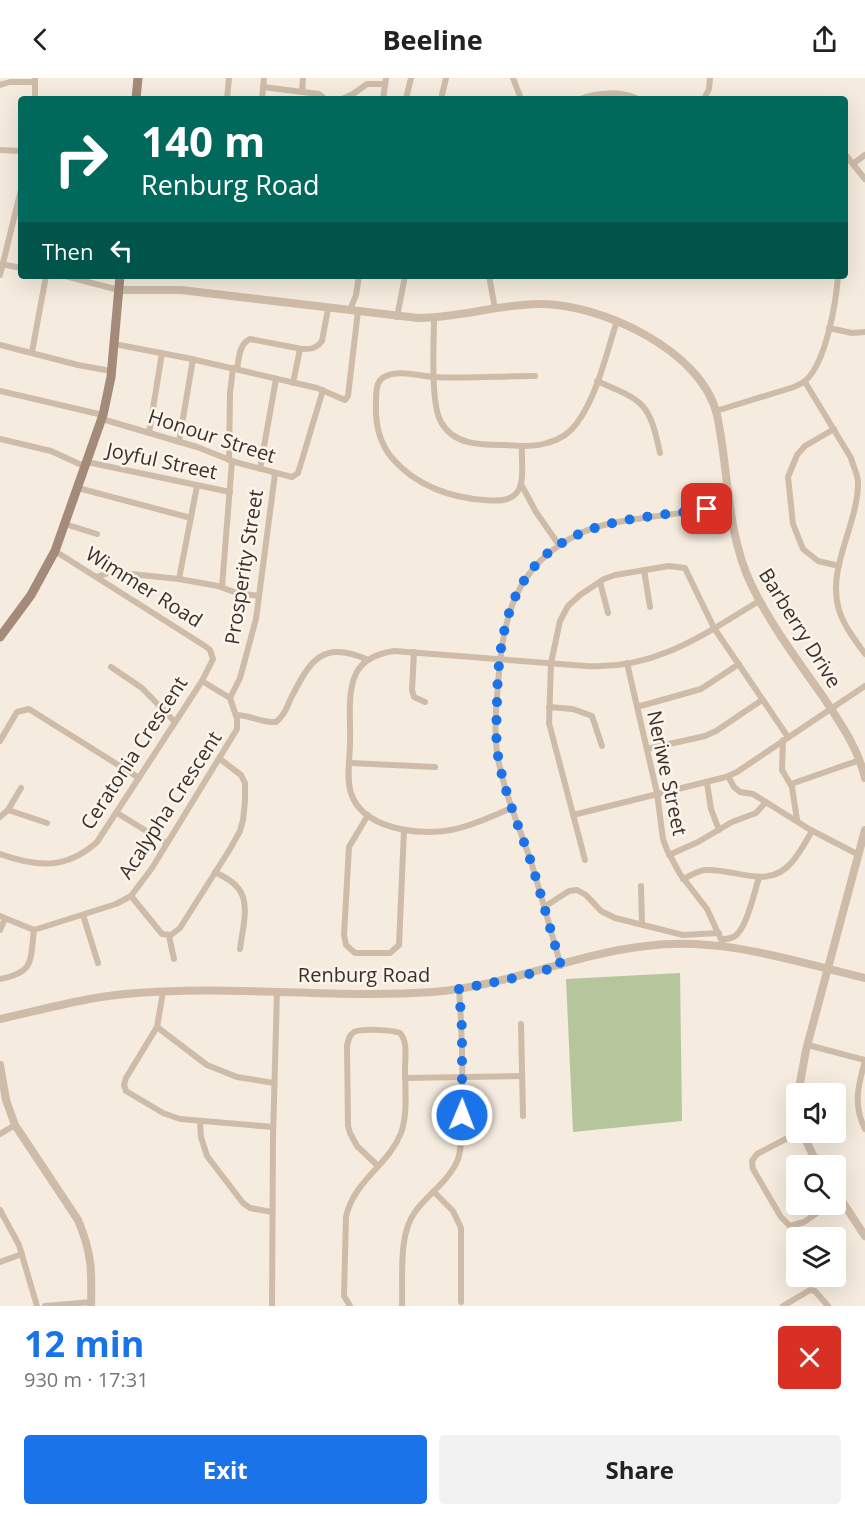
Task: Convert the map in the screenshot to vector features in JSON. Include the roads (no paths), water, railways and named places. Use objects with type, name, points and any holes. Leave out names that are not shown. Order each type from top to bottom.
[{"type":"main road","points":[[136,96],[138,78]]},
{"type":"main road","points":[[0,637],[31,595],[55,551],[103,417],[109,394],[120,279]]},
{"type":"street","points":[[227,96],[229,78]]},
{"type":"street","points":[[262,96],[264,78]]},
{"type":"street","points":[[302,92],[303,78]]},
{"type":"street","points":[[407,96],[411,78]]},
{"type":"street","points":[[442,96],[446,78]]},
{"type":"street","points":[[513,78],[520,96]]},
{"type":"street","points":[[706,96],[711,78]]},
{"type":"street","points":[[0,86],[10,82],[35,80],[35,96]]},
{"type":"street","points":[[349,96],[367,84],[385,81],[383,96]]},
{"type":"street","points":[[263,87],[322,96]]},
{"type":"street","points":[[592,96],[603,93],[626,96]]},
{"type":"street","points":[[0,150],[18,151]]},
{"type":"street","points":[[854,163],[865,155]]},
{"type":"street","points":[[848,157],[865,179]]},
{"type":"street","points":[[0,275],[2,258],[18,201]]},
{"type":"street","points":[[11,226],[18,227]]},
{"type":"street","points":[[2,258],[18,266]]},
{"type":"street","points":[[32,352],[45,279]]},
{"type":"street","points":[[76,279],[118,290]]},
{"type":"street","points":[[114,344],[193,359],[323,390],[341,399],[347,398],[359,279]]},
{"type":"street","points":[[397,317],[404,279]]},
{"type":"street","points":[[490,279],[495,309]]},
{"type":"street","points":[[716,411],[805,382],[819,362],[829,328],[838,279]]},
{"type":"street","name":"Barberry Drive","points":[[118,290],[181,290],[397,317],[434,318],[538,304],[560,305],[594,312],[617,321],[664,346],[684,361],[702,383],[716,411],[735,536],[743,564],[759,601],[854,745],[865,778]]},
{"type":"street","points":[[222,587],[230,492],[230,393],[242,346],[250,339],[300,349],[315,348],[322,341],[328,309]]},
{"type":"street","points":[[434,318],[435,402],[437,413],[447,430],[456,437],[479,445],[522,446],[546,444],[571,430],[584,411],[597,381],[617,321]]},
{"type":"street","points":[[829,328],[852,333],[865,332]]},
{"type":"street","points":[[0,345],[111,371]]},
{"type":"street","points":[[293,383],[300,349]]},
{"type":"street","points":[[150,433],[162,353]]},
{"type":"street","points":[[179,442],[193,359]]},
{"type":"street","points":[[521,484],[514,495],[506,500],[469,499],[447,494],[426,485],[406,472],[391,457],[377,427],[378,382],[390,374],[435,377],[535,376]]},
{"type":"street","points":[[260,469],[276,379]]},
{"type":"street","points":[[597,381],[628,394],[645,408],[654,425],[660,453]]},
{"type":"street","points":[[805,382],[851,459],[858,480],[839,566],[837,591],[839,612],[845,626],[865,654]]},
{"type":"street","name":"Honour Street","points":[[0,391],[103,417],[231,461],[292,477],[298,473],[323,390]]},
{"type":"street","points":[[834,429],[805,446],[797,455],[788,477],[793,524],[804,549],[818,561],[839,566]]},
{"type":"street","name":"Joyful Street","points":[[0,439],[51,451],[86,465],[230,492]]},
{"type":"street","points":[[522,446],[521,484],[536,512],[559,545]]},
{"type":"street","name":"Prosperity Street","points":[[230,698],[240,678],[251,642],[275,474]]},
{"type":"street","points":[[179,579],[197,486]]},
{"type":"street","points":[[78,488],[191,518]]},
{"type":"street","points":[[561,966],[501,771],[496,737],[502,637],[508,614],[515,595],[526,578],[559,545],[580,533],[602,525],[730,506]]},
{"type":"street","points":[[65,524],[97,534]]},
{"type":"street","name":"Wimmer Road","points":[[55,551],[206,646],[212,654]]},
{"type":"street","points":[[585,860],[553,738],[549,707],[550,663],[560,621],[568,606],[579,595],[615,575],[669,566],[685,568],[714,628],[785,739],[783,770],[791,784],[797,820]]},
{"type":"street","points":[[644,570],[650,607]]},
{"type":"street","points":[[96,577],[112,572],[179,579],[222,587],[237,594],[259,596]]},
{"type":"street","points":[[600,582],[608,613]]},
{"type":"street","points":[[512,808],[449,830],[404,830],[390,827],[368,815],[358,806],[351,793],[353,681],[357,672],[368,660],[384,652],[414,652],[606,667],[679,649],[759,601]]},
{"type":"street","points":[[236,715],[276,722],[283,715],[307,668],[324,655],[336,652],[357,655],[368,660]]},
{"type":"street","points":[[414,652],[413,694],[425,702]]},
{"type":"street","name":"Ceratonia Crescent","points":[[0,854],[30,863],[53,864],[81,854],[97,842],[202,681],[211,664],[212,654]]},
{"type":"street","name":"Neriwe Street","points":[[627,663],[657,793],[663,839],[683,879],[707,909],[722,939]]},
{"type":"street","points":[[637,707],[701,689],[739,664]]},
{"type":"street","points":[[111,668],[142,687],[175,722]]},
{"type":"street","points":[[202,681],[230,698]]},
{"type":"street","points":[[573,815],[728,776],[865,686]]},
{"type":"street","name":"Acalypha Crescent","points":[[34,930],[83,915],[131,896],[236,732],[236,715],[230,698]]},
{"type":"street","points":[[646,749],[705,736],[762,700]]},
{"type":"street","points":[[549,707],[573,710],[592,716],[602,746]]},
{"type":"street","points":[[0,741],[17,712],[29,709],[139,778]]},
{"type":"street","points":[[169,936],[180,928],[240,831],[245,801],[243,778],[220,759]]},
{"type":"street","points":[[791,784],[860,760]]},
{"type":"street","points":[[350,763],[435,767]]},
{"type":"street","points":[[728,776],[738,791],[751,793],[812,831],[859,855]]},
{"type":"street","points":[[707,783],[711,809],[719,830]]},
{"type":"street","points":[[0,817],[8,810],[21,788]]},
{"type":"street","points":[[669,855],[756,813],[766,802]]},
{"type":"street","points":[[8,810],[47,823]]},
{"type":"street","points":[[117,813],[166,843]]},
{"type":"street","points":[[368,815],[352,839],[348,854],[344,935],[346,945],[355,953],[390,953],[399,945],[404,830]]},
{"type":"street","points":[[799,1083],[827,969],[861,866],[859,855],[865,830]]},
{"type":"street","points":[[683,879],[705,870],[768,878],[785,869],[793,861],[812,831]]},
{"type":"street","points":[[215,872],[237,886],[243,895],[244,918],[240,949]]},
{"type":"street","points":[[544,907],[569,891],[577,890],[606,914],[682,935],[732,938],[738,933],[759,878]]},
{"type":"street","points":[[641,886],[642,924]]},
{"type":"street","points":[[131,896],[158,930],[169,936],[174,959]]},
{"type":"street","points":[[83,915],[98,963]]},
{"type":"street","points":[[0,930],[2,917],[34,930],[27,968],[18,975],[0,979]]},
{"type":"street","name":"Renburg Road","points":[[0,1019],[108,996],[163,992],[375,993],[459,989],[506,980],[615,951],[642,946],[722,939],[865,978]]},
{"type":"street","points":[[402,1306],[405,1234],[415,1212],[449,1174],[459,1152],[462,1134],[463,1077],[459,989]]},
{"type":"street","points":[[272,1306],[273,1127],[277,991]]},
{"type":"street","points":[[163,992],[157,1027],[126,1078],[124,1088],[128,1093],[168,1116],[200,1122],[258,1124],[273,1127]]},
{"type":"street","points":[[521,1024],[523,1116]]},
{"type":"street","points":[[157,1027],[207,1065],[237,1077],[274,1083]]},
{"type":"street","points":[[350,1306],[344,1296],[346,1217],[351,1199],[378,1166],[393,1146],[400,1133],[404,1121],[405,1078],[404,1041],[398,1031],[356,1031],[347,1046],[348,1126],[357,1146],[378,1166]]},
{"type":"street","points":[[808,1046],[865,1061],[857,1095],[857,1107],[865,1129]]},
{"type":"street","points":[[0,1065],[6,1100],[15,1125],[78,1220],[91,1259],[91,1304],[45,1306]]},
{"type":"street","points":[[405,1078],[522,1076]]},
{"type":"street","points":[[200,1122],[201,1137],[207,1156],[243,1203],[250,1208],[272,1212]]},
{"type":"street","points":[[0,1134],[15,1125]]},
{"type":"street","points":[[786,1140],[757,1154],[752,1161],[753,1169],[781,1217],[790,1226],[804,1222],[814,1215]]},
{"type":"street","points":[[434,1192],[453,1211],[461,1228],[461,1302]]},
{"type":"street","points":[[0,1210],[16,1237],[37,1306]]},
{"type":"street","points":[[846,1210],[865,1236]]},
{"type":"street","points":[[0,1262],[22,1254]]},
{"type":"street","points":[[783,1306],[810,1290],[815,1291],[828,1306]]}]
